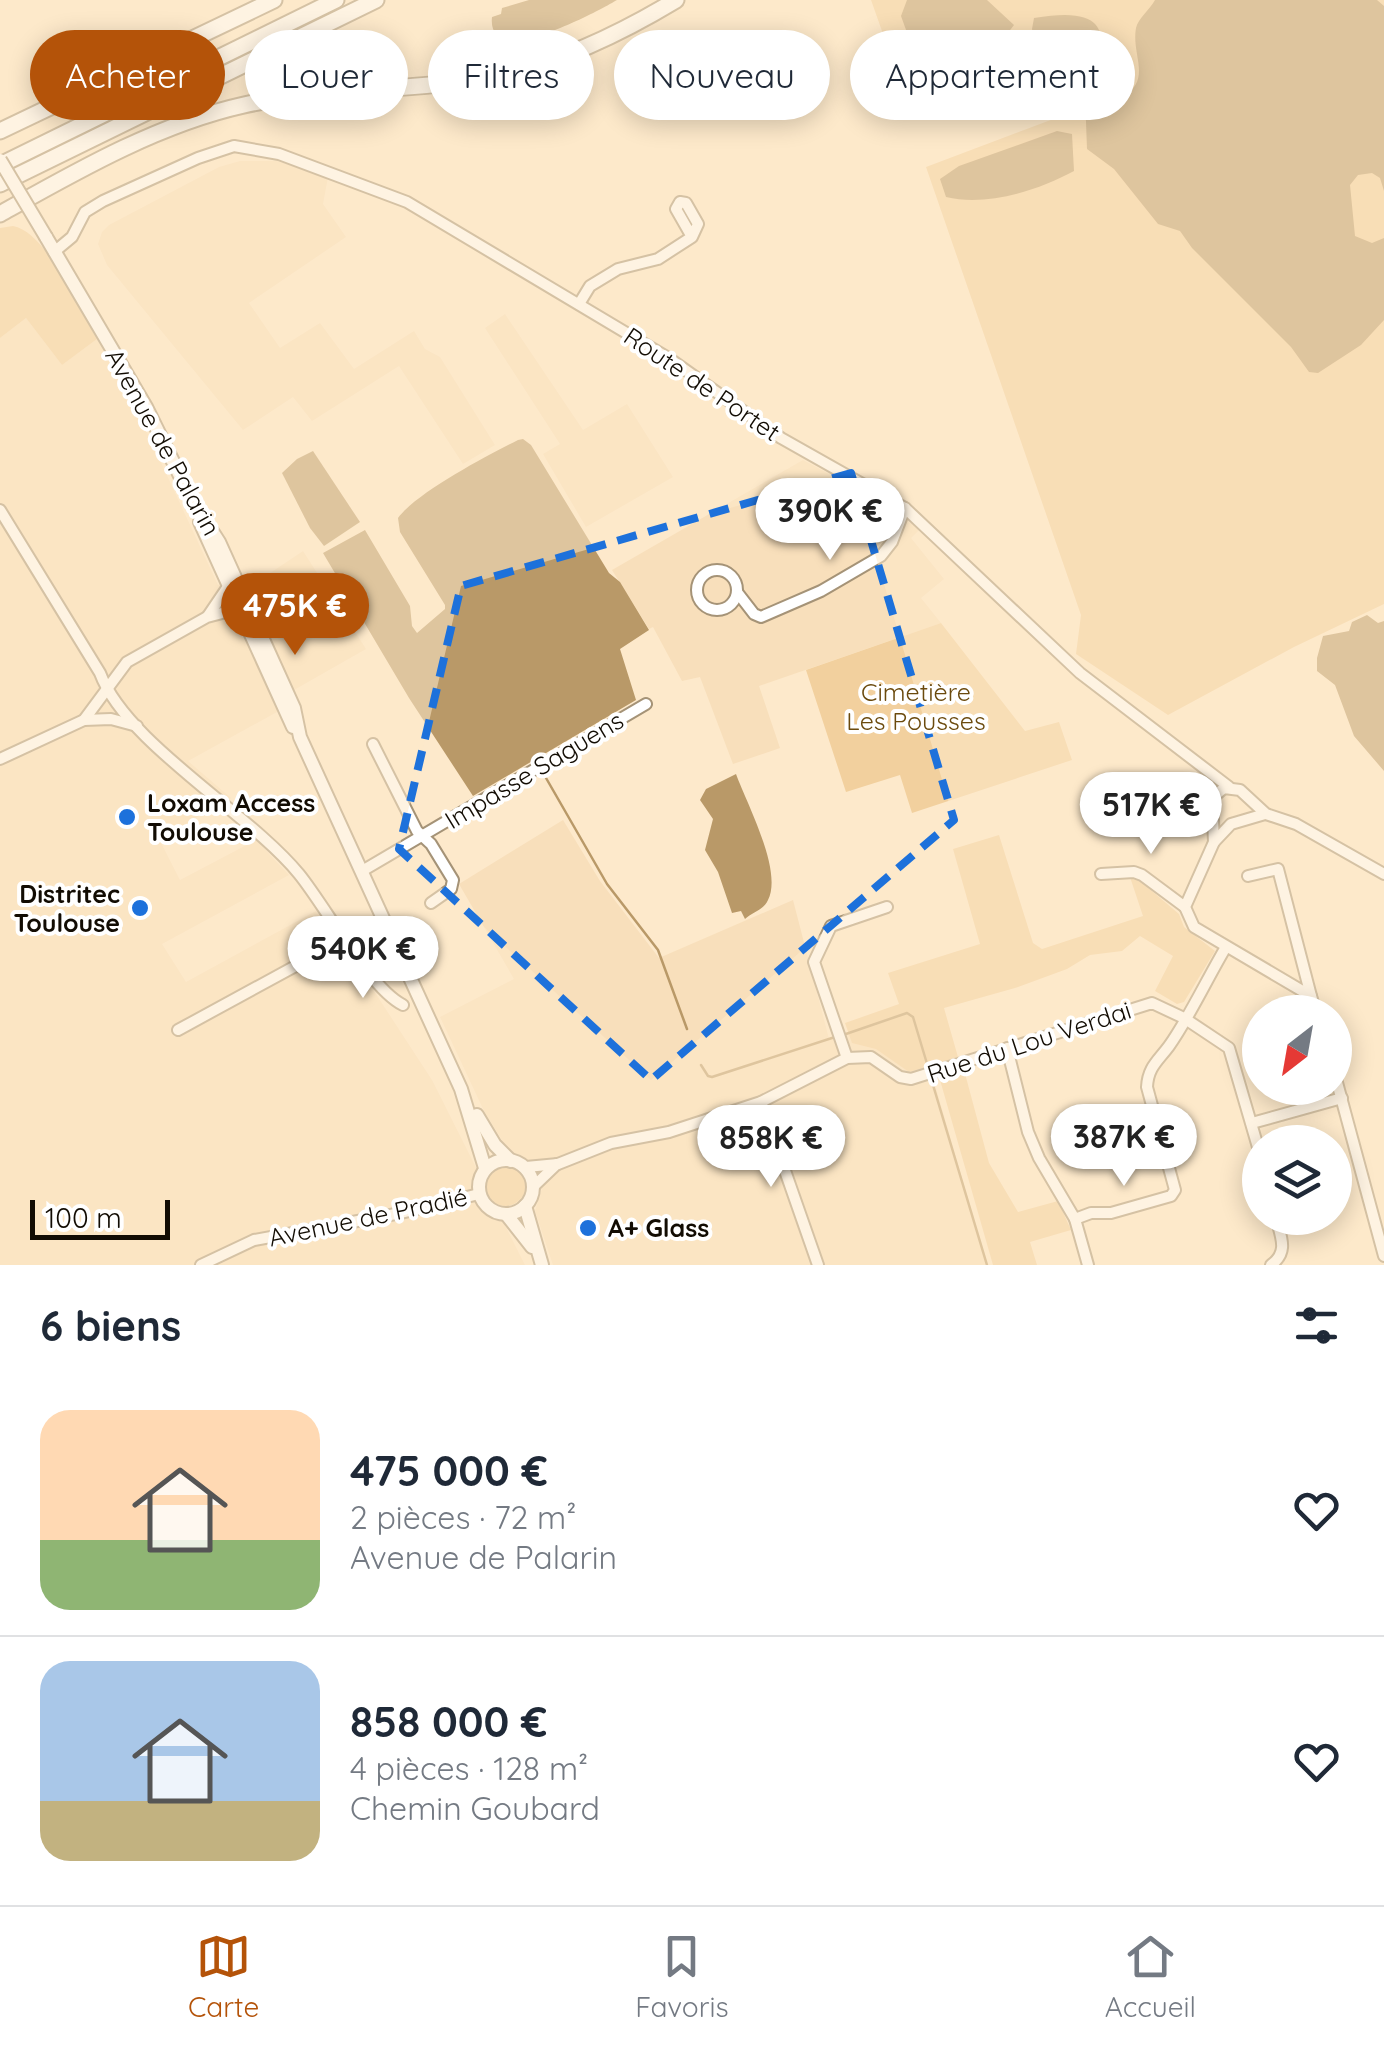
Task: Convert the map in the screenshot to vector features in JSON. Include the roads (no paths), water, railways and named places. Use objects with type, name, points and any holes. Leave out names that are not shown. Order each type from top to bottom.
[{"type":"highway","points":[[0,131],[274,0]]},
{"type":"highway","points":[[0,162],[336,0]]},
{"type":"highway","points":[[0,184],[376,0]]},
{"type":"highway","points":[[0,214],[136,144],[206,116],[243,105],[301,96],[487,78],[571,54],[638,23],[676,0]]},
{"type":"main road","name":"Avenue de Palarin","points":[[0,162],[146,406],[192,500],[219,542],[234,602],[462,1088],[491,1140],[511,1161]]},
{"type":"main road","name":"Avenue de Palarin","points":[[462,1088],[485,1168]]},
{"type":"main road","points":[[526,1206],[506,1214],[492,1210],[480,1194],[479,1181],[485,1168],[494,1161],[511,1161],[526,1167],[532,1175],[533,1186],[526,1206],[541,1262]]},
{"type":"main road","points":[[506,1214],[541,1262]]},
{"type":"street","name":"Route de Portet","points":[[54,252],[72,238],[85,212],[103,201],[234,146],[257,148],[407,202],[670,359],[780,438],[905,508],[1080,673],[1229,787]]},
{"type":"street","points":[[579,304],[590,286],[618,268],[658,259],[692,237]]},
{"type":"street","points":[[737,592],[761,617],[821,591],[888,549],[905,508]]},
{"type":"street","points":[[0,510],[100,673],[106,690],[138,726],[249,823],[296,870],[381,991],[403,1005]]},
{"type":"street","points":[[84,720],[127,662],[234,602]]},
{"type":"street","name":"Impasse Saguens","points":[[362,870],[646,704]]},
{"type":"street","points":[[0,760],[84,720],[111,719],[138,726]]},
{"type":"street","name":"Impasse Saguens","points":[[373,744],[417,832],[431,844],[453,880],[450,889],[431,903]]},
{"type":"street","points":[[1210,775],[1214,842]]},
{"type":"street","points":[[1212,798],[1229,787],[1240,790],[1266,814],[1296,824],[1384,874]]},
{"type":"street","points":[[1243,818],[1246,799]]},
{"type":"street","points":[[1185,907],[1214,842],[1230,824],[1266,814]]},
{"type":"street","points":[[1214,817],[1230,824]]},
{"type":"street","points":[[1248,876],[1278,869],[1310,995]]},
{"type":"street","points":[[1101,874],[1142,875],[1185,907],[1194,926],[1308,995]]},
{"type":"street","points":[[526,1167],[558,1164],[612,1143],[670,1132],[762,1102],[847,1058],[814,962],[831,926],[887,907]]},
{"type":"street","points":[[178,1030],[347,938]]},
{"type":"street","points":[[1075,1219],[1171,1196],[1174,1190],[1147,1087],[1153,1063],[1170,1045],[1226,947]]},
{"type":"street","name":"Rue du Lou Verdai","points":[[847,1058],[872,1056],[900,1076],[920,1077],[1152,1003],[1184,1018],[1229,1048],[1252,1125]]},
{"type":"street","points":[[1007,1048],[1028,1132],[1075,1219],[1088,1265]]},
{"type":"street","points":[[762,1102],[818,1265]]},
{"type":"street","points":[[1259,1125],[1321,1105]]},
{"type":"street","points":[[1344,1105],[1384,1256]]},
{"type":"street","points":[[533,1186],[558,1164]]},
{"type":"street","name":"Avenue de Pradié","points":[[202,1265],[254,1240],[480,1194]]},
{"type":"street","points":[[1271,1265],[1282,1255],[1281,1235]]},
{"type":"waterway","points":[[542,771],[607,884],[658,950],[687,1029]]},
{"type":"waterway","points":[[843,1035],[907,1013],[913,1017],[928,1067]]},
{"type":"waterway","points":[[701,1065],[712,1077],[835,1037]]},
{"type":"waterway","points":[[930,1075],[987,1265]]},
{"type":"place","name":"Loxam Access Toulouse","points":[[127,817]]},
{"type":"place","name":"Distritec Toulouse","points":[[140,908]]},
{"type":"place","name":"A+ Glass","points":[[588,1228]]},
{"type":"park label","name":"Cimetière Les Pousses","points":[[916,706]]}]
